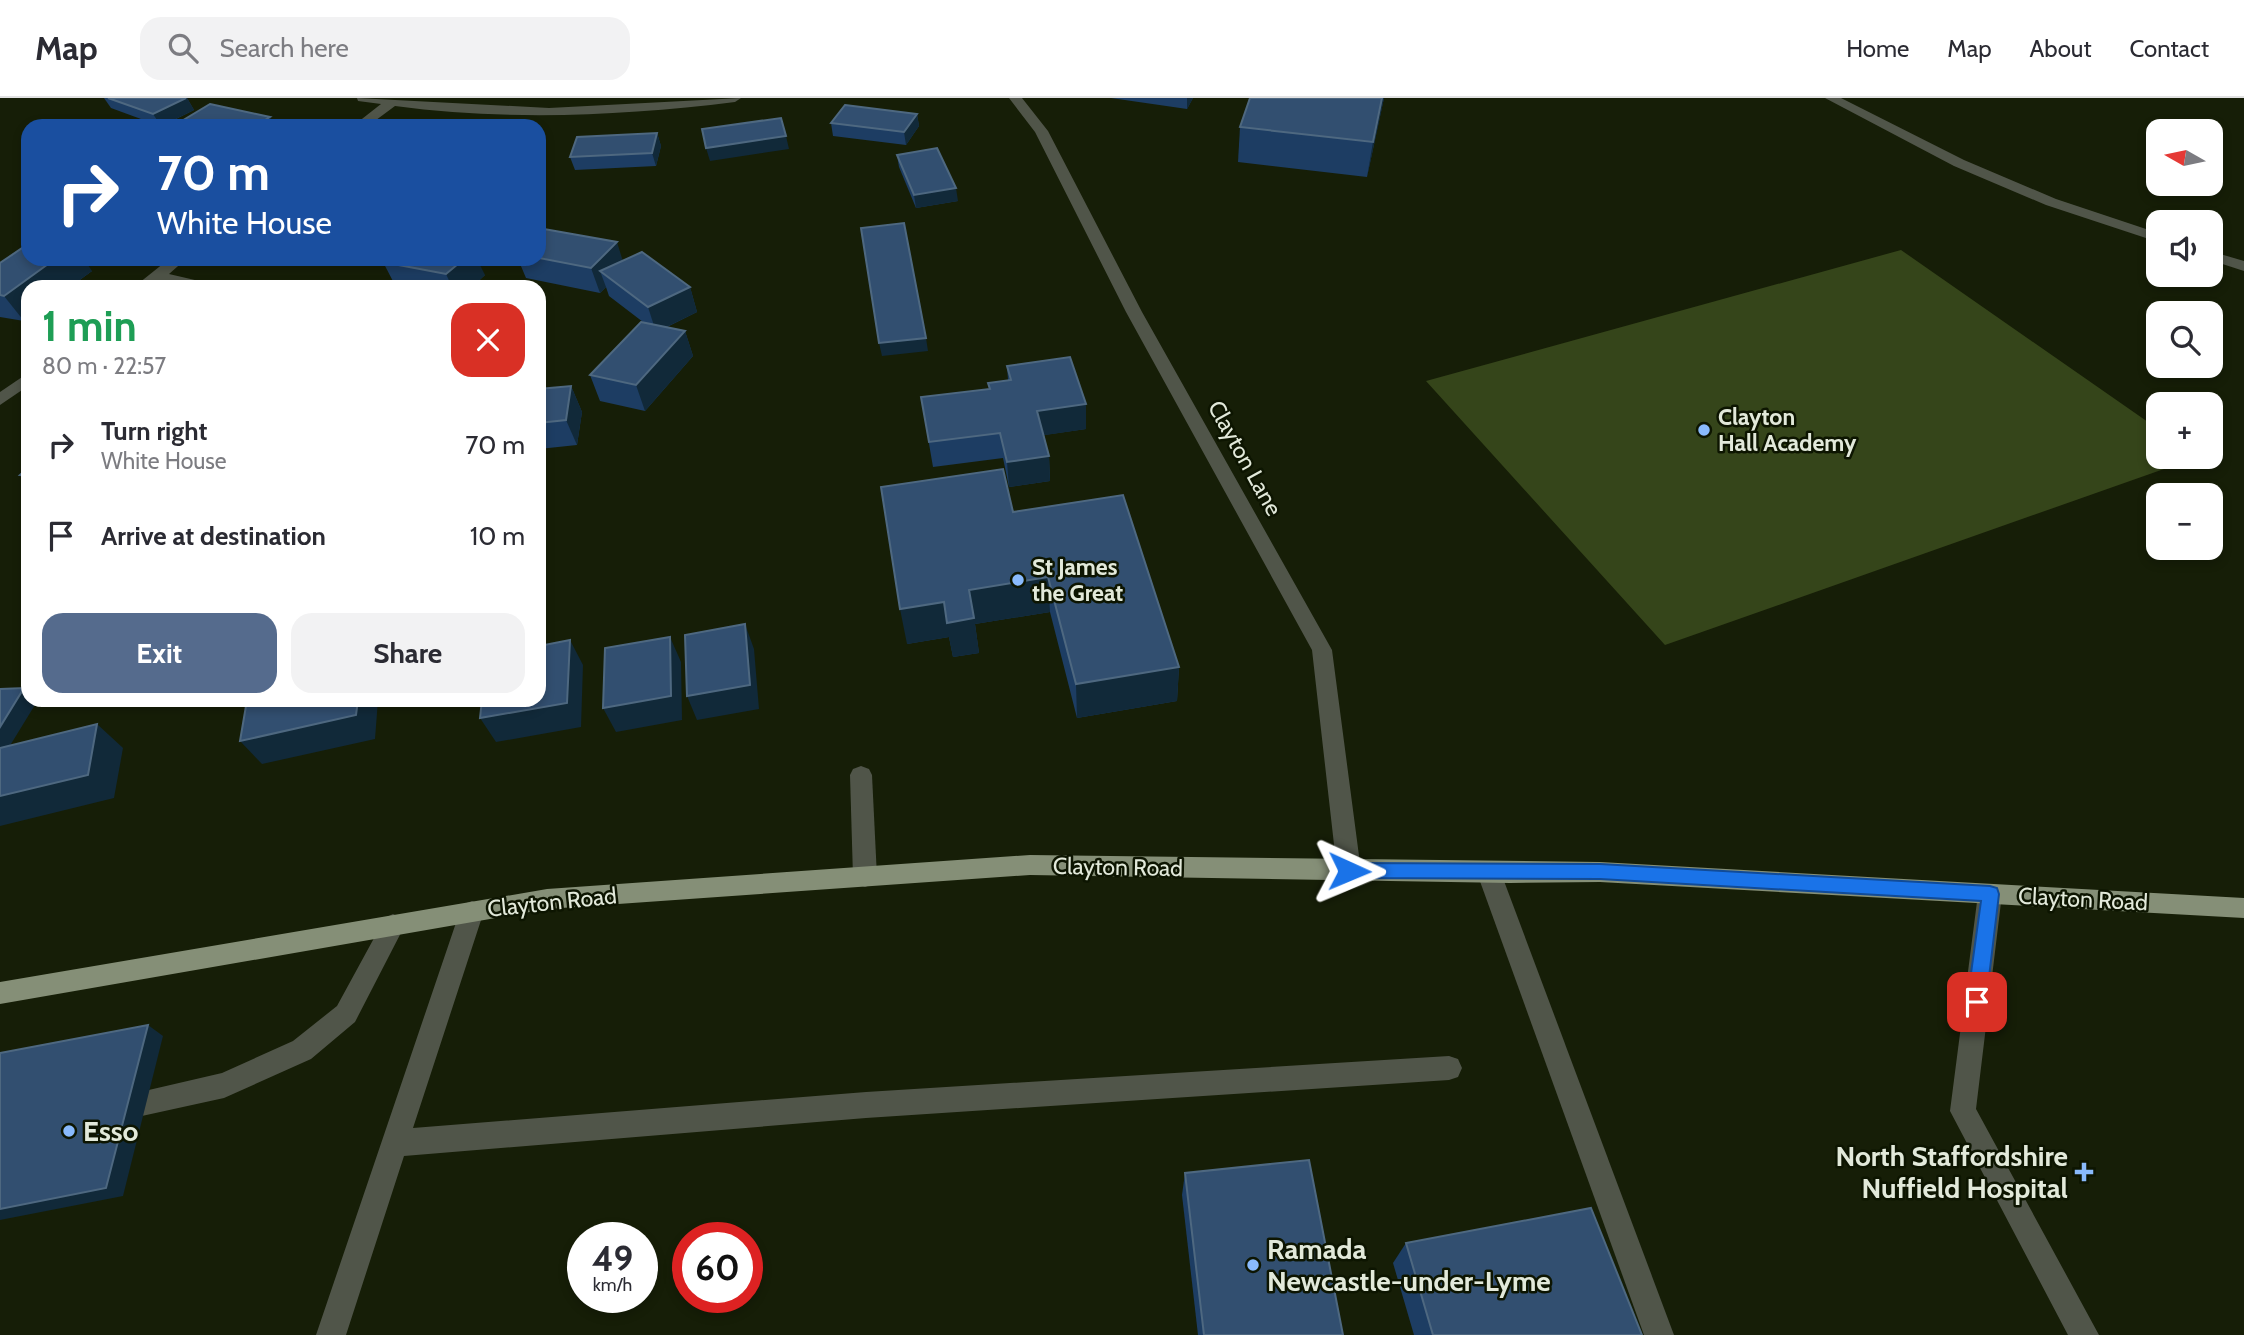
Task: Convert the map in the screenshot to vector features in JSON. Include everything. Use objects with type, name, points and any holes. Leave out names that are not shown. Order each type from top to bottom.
[{"type":"main road","name":"Clayton Road","points":[[0,993],[547,899],[1030,865],[1489,873],[1600,872],[2244,908]]},
{"type":"street","points":[[363,98],[450,109],[511,112],[646,107],[735,98]]},
{"type":"street","name":"Clayton Lane","points":[[1015,98],[1041,131],[1134,312],[1322,650],[1349,871]]},
{"type":"street","points":[[1831,98],[1982,173],[2051,202],[2146,234]]},
{"type":"street","points":[[369,119],[392,102]]},
{"type":"street","points":[[2223,259],[2244,266]]},
{"type":"street","points":[[152,280],[170,266]]},
{"type":"street","points":[[157,276],[175,280]]},
{"type":"street","points":[[0,400],[21,384]]},
{"type":"street","points":[[861,775],[865,877]]},
{"type":"street","points":[[1489,873],[1659,1335]]},
{"type":"street","points":[[1990,894],[1963,1111],[2084,1335]]},
{"type":"street","points":[[331,1335],[472,911]]},
{"type":"street","points":[[94,1114],[224,1086],[302,1050],[346,1014],[393,925]]},
{"type":"street","points":[[395,1143],[866,1105],[1449,1068]]},
{"type":"green space","points":[[1901,250],[2146,421],[2146,469],[2164,469],[1665,645],[1426,381]]},
{"type":"building","points":[[108,98],[186,98],[153,114]]},
{"type":"building","points":[[1250,98],[1382,98],[1373,142],[1240,127]]},
{"type":"building","points":[[210,104],[270,117],[267,119],[185,119]]},
{"type":"building","points":[[845,105],[917,114],[904,132],[831,123]]},
{"type":"building","points":[[781,118],[786,136],[706,148],[702,129]]},
{"type":"building","points":[[657,133],[652,153],[570,157],[577,137]]},
{"type":"building","points":[[937,148],[956,188],[914,195],[897,155]]},
{"type":"building","points":[[904,223],[926,338],[879,343],[861,228]]},
{"type":"building","points":[[546,229],[617,242],[591,268],[546,259]]},
{"type":"building","points":[[21,249],[21,266],[45,266],[26,280],[21,280],[21,284],[4,296],[0,295],[0,263]]},
{"type":"building","points":[[642,252],[690,287],[648,307],[600,271]]},
{"type":"building","points":[[404,266],[456,266],[446,274]]},
{"type":"building","points":[[641,322],[685,331],[636,385],[590,375]]},
{"type":"building","points":[[1070,357],[1086,404],[1037,411],[1049,456],[1007,462],[1000,433],[929,442],[921,397],[990,389],[988,383],[1011,380],[1007,366]]},
{"type":"building","points":[[571,386],[566,420],[546,422],[546,388]]},
{"type":"building","name":"St James the Great","points":[[1003,469],[1013,512],[1123,495],[1179,667],[1076,684],[1048,577],[969,590],[974,618],[947,623],[944,602],[900,609],[881,487]]},
{"type":"building","points":[[745,624],[750,685],[687,696],[685,635]]},
{"type":"building","points":[[670,637],[671,696],[603,708],[605,648]]},
{"type":"building","points":[[570,640],[567,703],[546,707],[546,645]]},
{"type":"building","points":[[21,688],[21,693],[0,727],[0,689]]},
{"type":"building","points":[[246,707],[357,707],[356,715],[240,741]]},
{"type":"building","points":[[481,707],[544,707],[480,718]]},
{"type":"building","points":[[97,724],[88,775],[0,796],[0,748]]},
{"type":"building","name":"Esso","points":[[148,1025],[106,1188],[0,1209],[0,1053]]},
{"type":"building","name":"Ramada Newcastle-under-Lyme","points":[[1309,1160],[1343,1335],[1204,1335],[1185,1173]]},
{"type":"building","points":[[1591,1208],[1642,1335],[1433,1335],[1406,1243]]},
{"type":"place","name":"Clayton Hall Academy","points":[[1704,430]]},
{"type":"place","name":"St James the Great","points":[[1018,580]]},
{"type":"place","name":"Esso","points":[[69,1131]]},
{"type":"place","name":"North Staffordshire Nuffield Hospital","points":[[2084,1172]]},
{"type":"place","name":"Ramada Newcastle-under-Lyme","points":[[1253,1265]]},
{"type":"route","points":[[1349,871],[1600,872],[1990,894],[1977,1002]]}]
